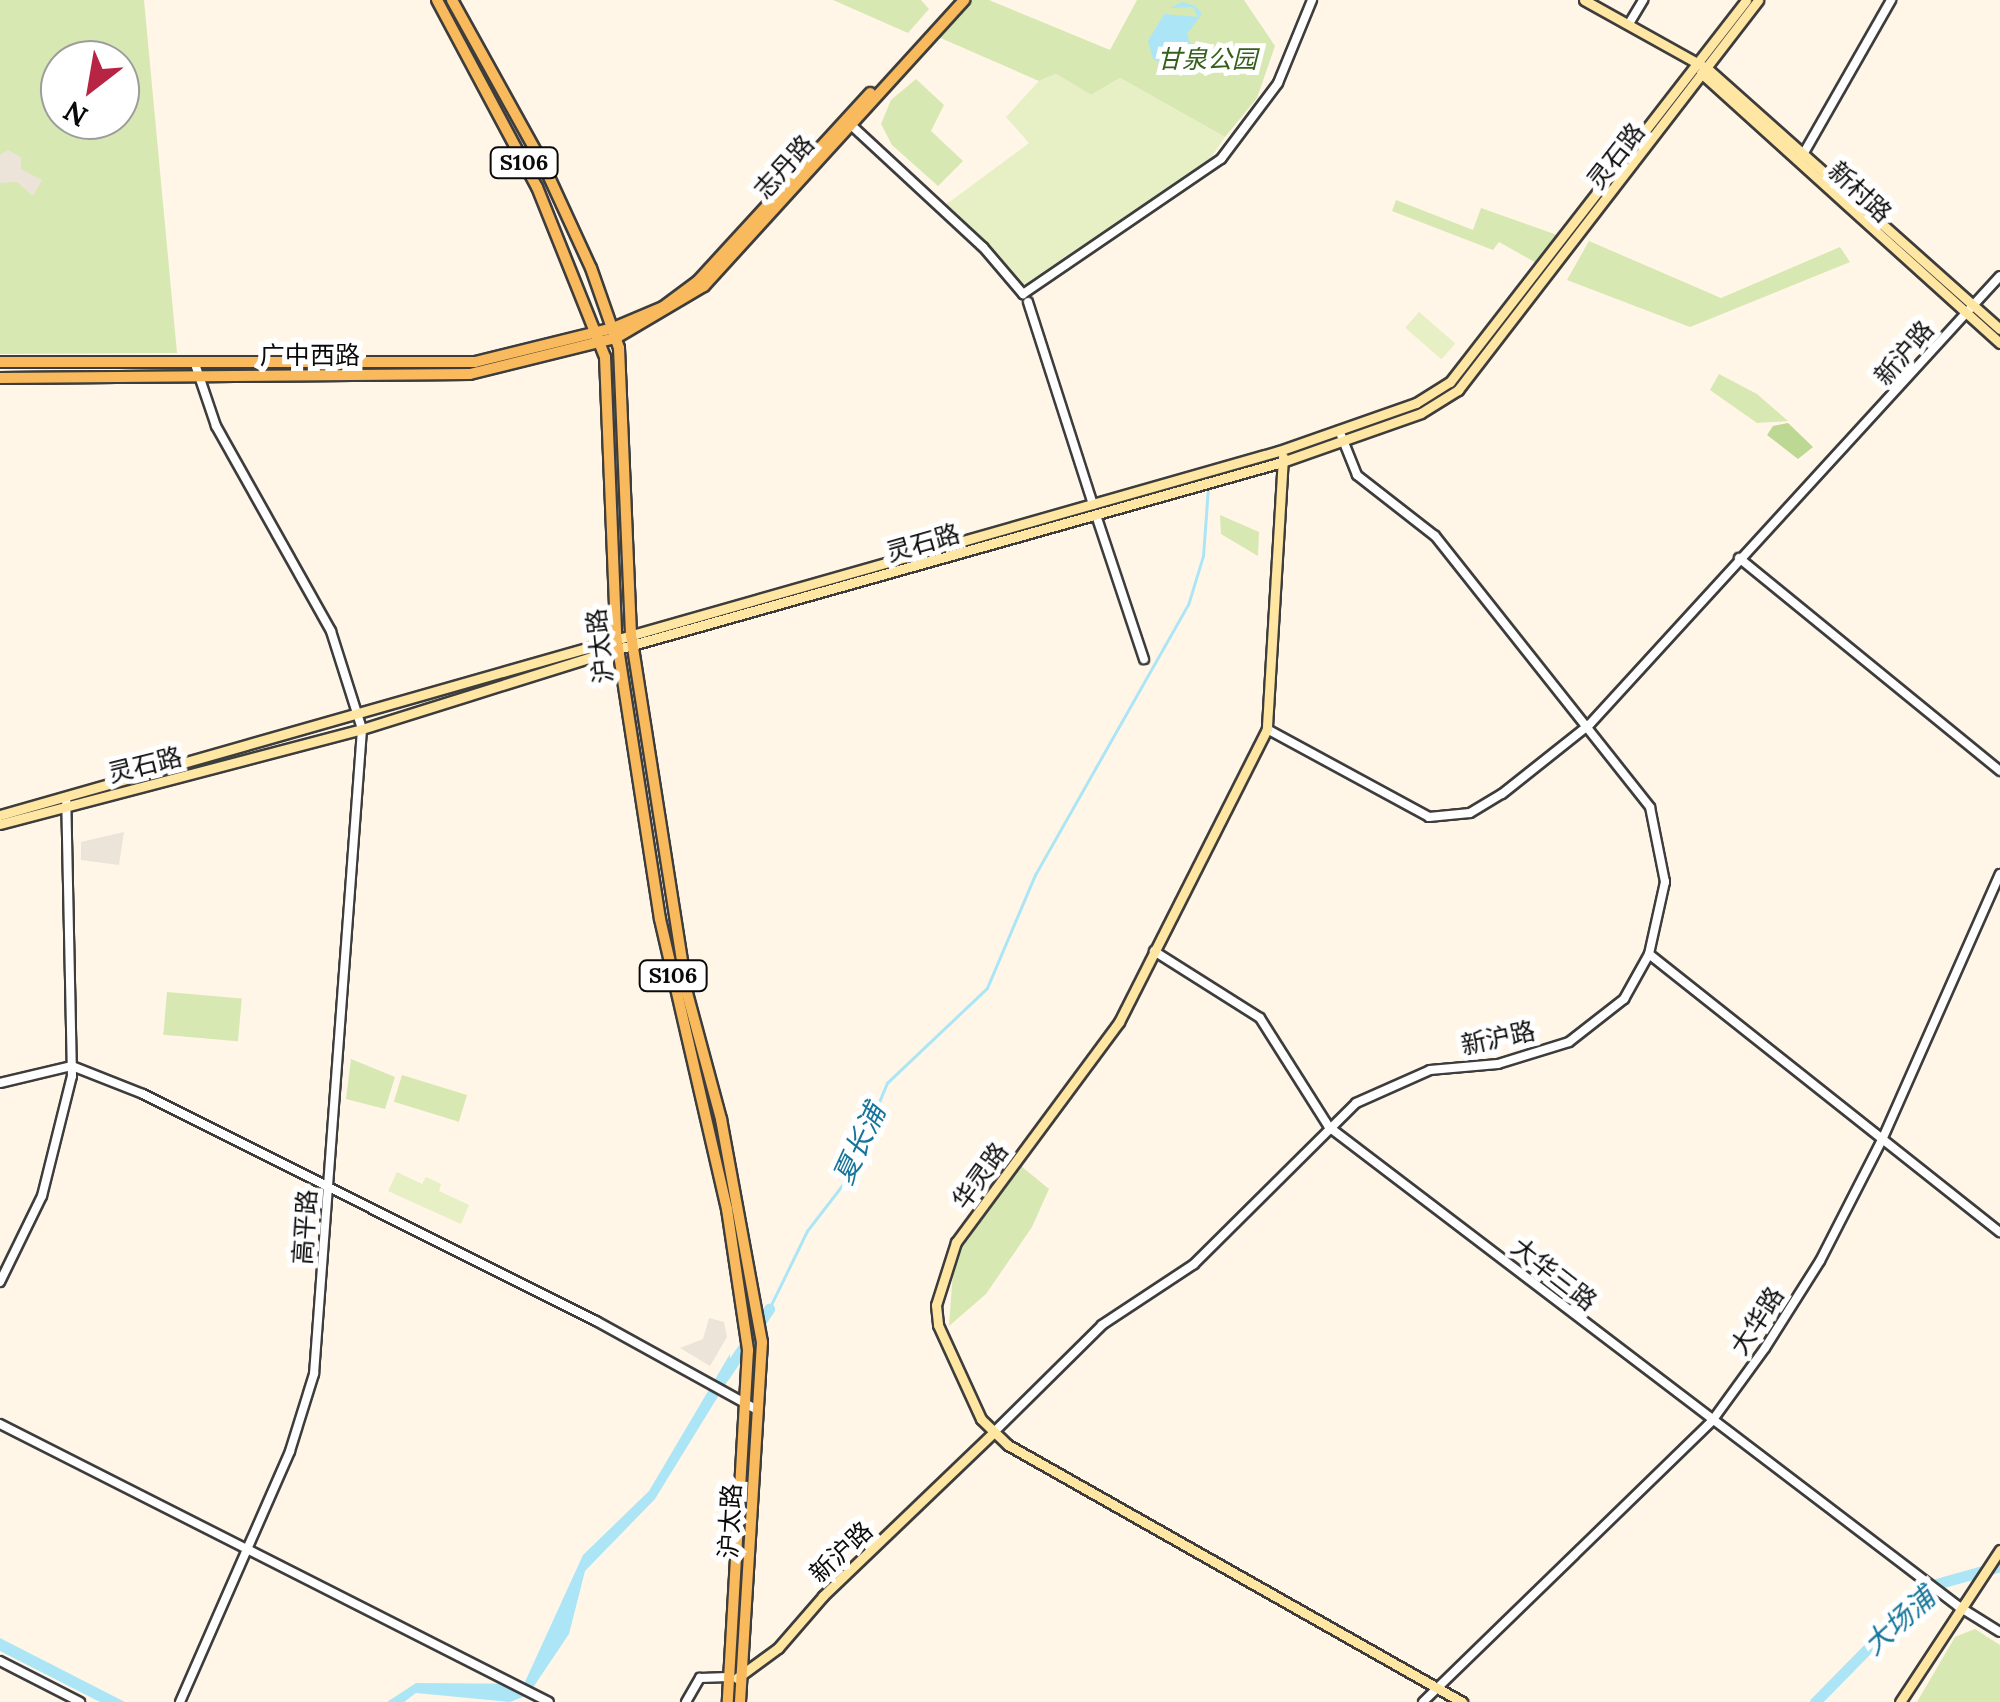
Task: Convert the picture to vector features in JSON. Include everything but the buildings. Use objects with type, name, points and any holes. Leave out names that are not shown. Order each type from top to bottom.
[{"type":"main road","name":"沪太路","points":[[437,0],[536,186],[599,338],[618,649],[660,919],[727,1209],[748,1350],[735,1678],[740,1702]]},
{"type":"main road","name":"沪太路","points":[[452,0],[544,166],[614,333],[633,646],[684,976],[758,1305],[762,1342],[735,1678],[728,1702]]},
{"type":"main road","name":"志丹路","points":[[614,333],[698,281],[955,0]]},
{"type":"main road","name":"志丹路","points":[[614,333],[704,286],[964,0]]},
{"type":"main road","name":"新村路","points":[[1584,0],[1630,22],[1703,70],[1970,309],[2000,342]]},
{"type":"main road","points":[[1703,70],[1746,0]]},
{"type":"main road","points":[[1703,70],[1758,0]]},
{"type":"main road","name":"灵石路","points":[[0,824],[616,635],[1282,462],[1416,403],[1450,382],[1703,70]]},
{"type":"main road","name":"新村路","points":[[1970,309],[2000,329]]},
{"type":"main road","name":"广中西路","points":[[3,362],[195,370],[470,374],[614,333]]},
{"type":"main road","points":[[3,362],[3,378]]},
{"type":"main road","name":"广中西路","points":[[3,378],[195,370]]},
{"type":"main road","name":"灵石路","points":[[0,814],[66,802],[362,729],[618,649],[1342,435]]},
{"type":"main road","name":"华灵路","points":[[993,1433],[944,1346],[936,1306],[944,1278],[956,1242],[1119,1022],[1268,729],[1284,450]]},
{"type":"main road","points":[[993,1433],[1462,1702]]},
{"type":"main road","name":"新沪路","points":[[735,1678],[993,1433]]},
{"type":"main road","points":[[1900,1702],[1954,1603],[1972,1587],[2000,1550]]},
{"type":"street","points":[[1026,298],[1220,159],[1278,83],[1312,0]]},
{"type":"street","points":[[1630,22],[1643,0]]},
{"type":"street","points":[[1801,158],[1891,0]]},
{"type":"street","points":[[850,124],[983,247],[1026,298],[1144,659]]},
{"type":"street","name":"新沪路","points":[[993,1433],[1102,1325],[1194,1264],[1356,1103],[1430,1070],[1498,1064],[1569,1042],[1624,999],[1649,954],[1663,901],[1663,852],[1650,807],[1590,724],[1780,510],[1827,472],[2000,276]]},
{"type":"street","name":"高平路","points":[[180,1702],[248,1550],[314,1374],[362,729],[331,631],[195,370]]},
{"type":"street","points":[[1268,729],[1429,817],[1470,813],[1590,724],[1435,536],[1357,475],[1342,435]]},
{"type":"street","points":[[1739,558],[2000,772]]},
{"type":"street","points":[[0,1282],[42,1196],[61,1140],[72,1066],[66,802]]},
{"type":"street","name":"大华路","points":[[1422,1702],[1712,1421],[1820,1260],[1882,1140],[2000,874]]},
{"type":"street","name":"大华三路","points":[[1154,951],[1260,1018],[1329,1126],[1912,1572],[2000,1632]]},
{"type":"street","points":[[1649,954],[2000,1232]]},
{"type":"street","points":[[0,1083],[72,1066],[328,1185],[757,1410]]},
{"type":"street","points":[[0,1424],[549,1702]]},
{"type":"street","points":[[0,1662],[80,1702]]},
{"type":"street","points":[[686,1702],[700,1678],[735,1678]]},
{"type":"green space","points":[[0,0],[144,0],[177,353],[0,354]]},
{"type":"green space","points":[[833,0],[921,0],[929,9],[908,33]]},
{"type":"green space","name":"甘泉公园","points":[[970,0],[989,0],[1110,50],[1137,0],[1244,0],[1275,46],[1257,98],[1225,137],[1120,78],[1091,95],[1056,74],[1039,81],[936,36]]},
{"type":"green space","points":[[1056,74],[1091,95],[1120,78],[1225,137],[1208,162],[1024,285],[944,206],[1029,143],[1006,117],[1039,81]]},
{"type":"green space","points":[[916,79],[944,105],[931,131],[963,161],[938,186],[892,145],[881,124],[891,100]]},
{"type":"green space","points":[[1396,200],[1473,230],[1481,208],[1560,236],[1538,264],[1499,242],[1493,250],[1392,211]]},
{"type":"green space","points":[[1589,241],[1721,298],[1840,247],[1850,262],[1690,327],[1567,280]]},
{"type":"green space","points":[[1419,312],[1455,343],[1441,359],[1405,328]]},
{"type":"green space","points":[[1719,374],[1757,394],[1788,421],[1757,423],[1710,390]]},
{"type":"green space","points":[[1788,423],[1813,447],[1798,459],[1767,435],[1773,426]]},
{"type":"green space","points":[[1220,515],[1259,532],[1258,556],[1221,534]]},
{"type":"green space","points":[[167,992],[242,999],[238,1041],[163,1035]]},
{"type":"green space","points":[[351,1059],[395,1077],[385,1109],[346,1099]]},
{"type":"green space","points":[[402,1075],[467,1095],[459,1122],[394,1102]]},
{"type":"green space","points":[[1021,1166],[1049,1189],[1032,1227],[986,1294],[949,1326],[954,1259]]},
{"type":"green space","points":[[397,1172],[422,1184],[426,1177],[441,1184],[439,1191],[469,1205],[461,1224],[388,1191]]},
{"type":"green space","points":[[1975,1629],[2000,1645],[2000,1702],[1917,1702],[1955,1637]]},
{"type":"shaded area","points":[[8,150],[21,157],[21,169],[42,180],[33,196],[17,182],[0,183],[0,155]]},
{"type":"shaded area","points":[[124,832],[119,865],[81,860],[81,842]]},
{"type":"shaded area","points":[[709,1318],[724,1322],[727,1337],[710,1366],[680,1348],[703,1339]]},
{"type":"water","points":[[1183,2],[1195,6],[1202,14],[1187,34],[1193,52],[1178,71],[1153,59],[1148,41],[1164,14],[1198,17],[1193,7],[1169,8]]},
{"type":"water","points":[[730,1354],[730,1377],[655,1499],[585,1571],[569,1634],[528,1695],[510,1702],[416,1693],[404,1702],[387,1702],[416,1683],[524,1684],[583,1555],[649,1491]]},
{"type":"water","points":[[0,1638],[125,1702],[100,1702],[0,1651]]},
{"type":"waterway","name":"夏长浦","points":[[769,1309],[807,1231],[847,1179],[887,1083],[987,988],[1035,875],[1188,605],[1203,556],[1208,488]]},
{"type":"waterway","name":"夏长浦","points":[[724,1376],[769,1309]]},
{"type":"waterway","name":"大场浦","points":[[1815,1702],[1929,1586],[2000,1566]]}]
